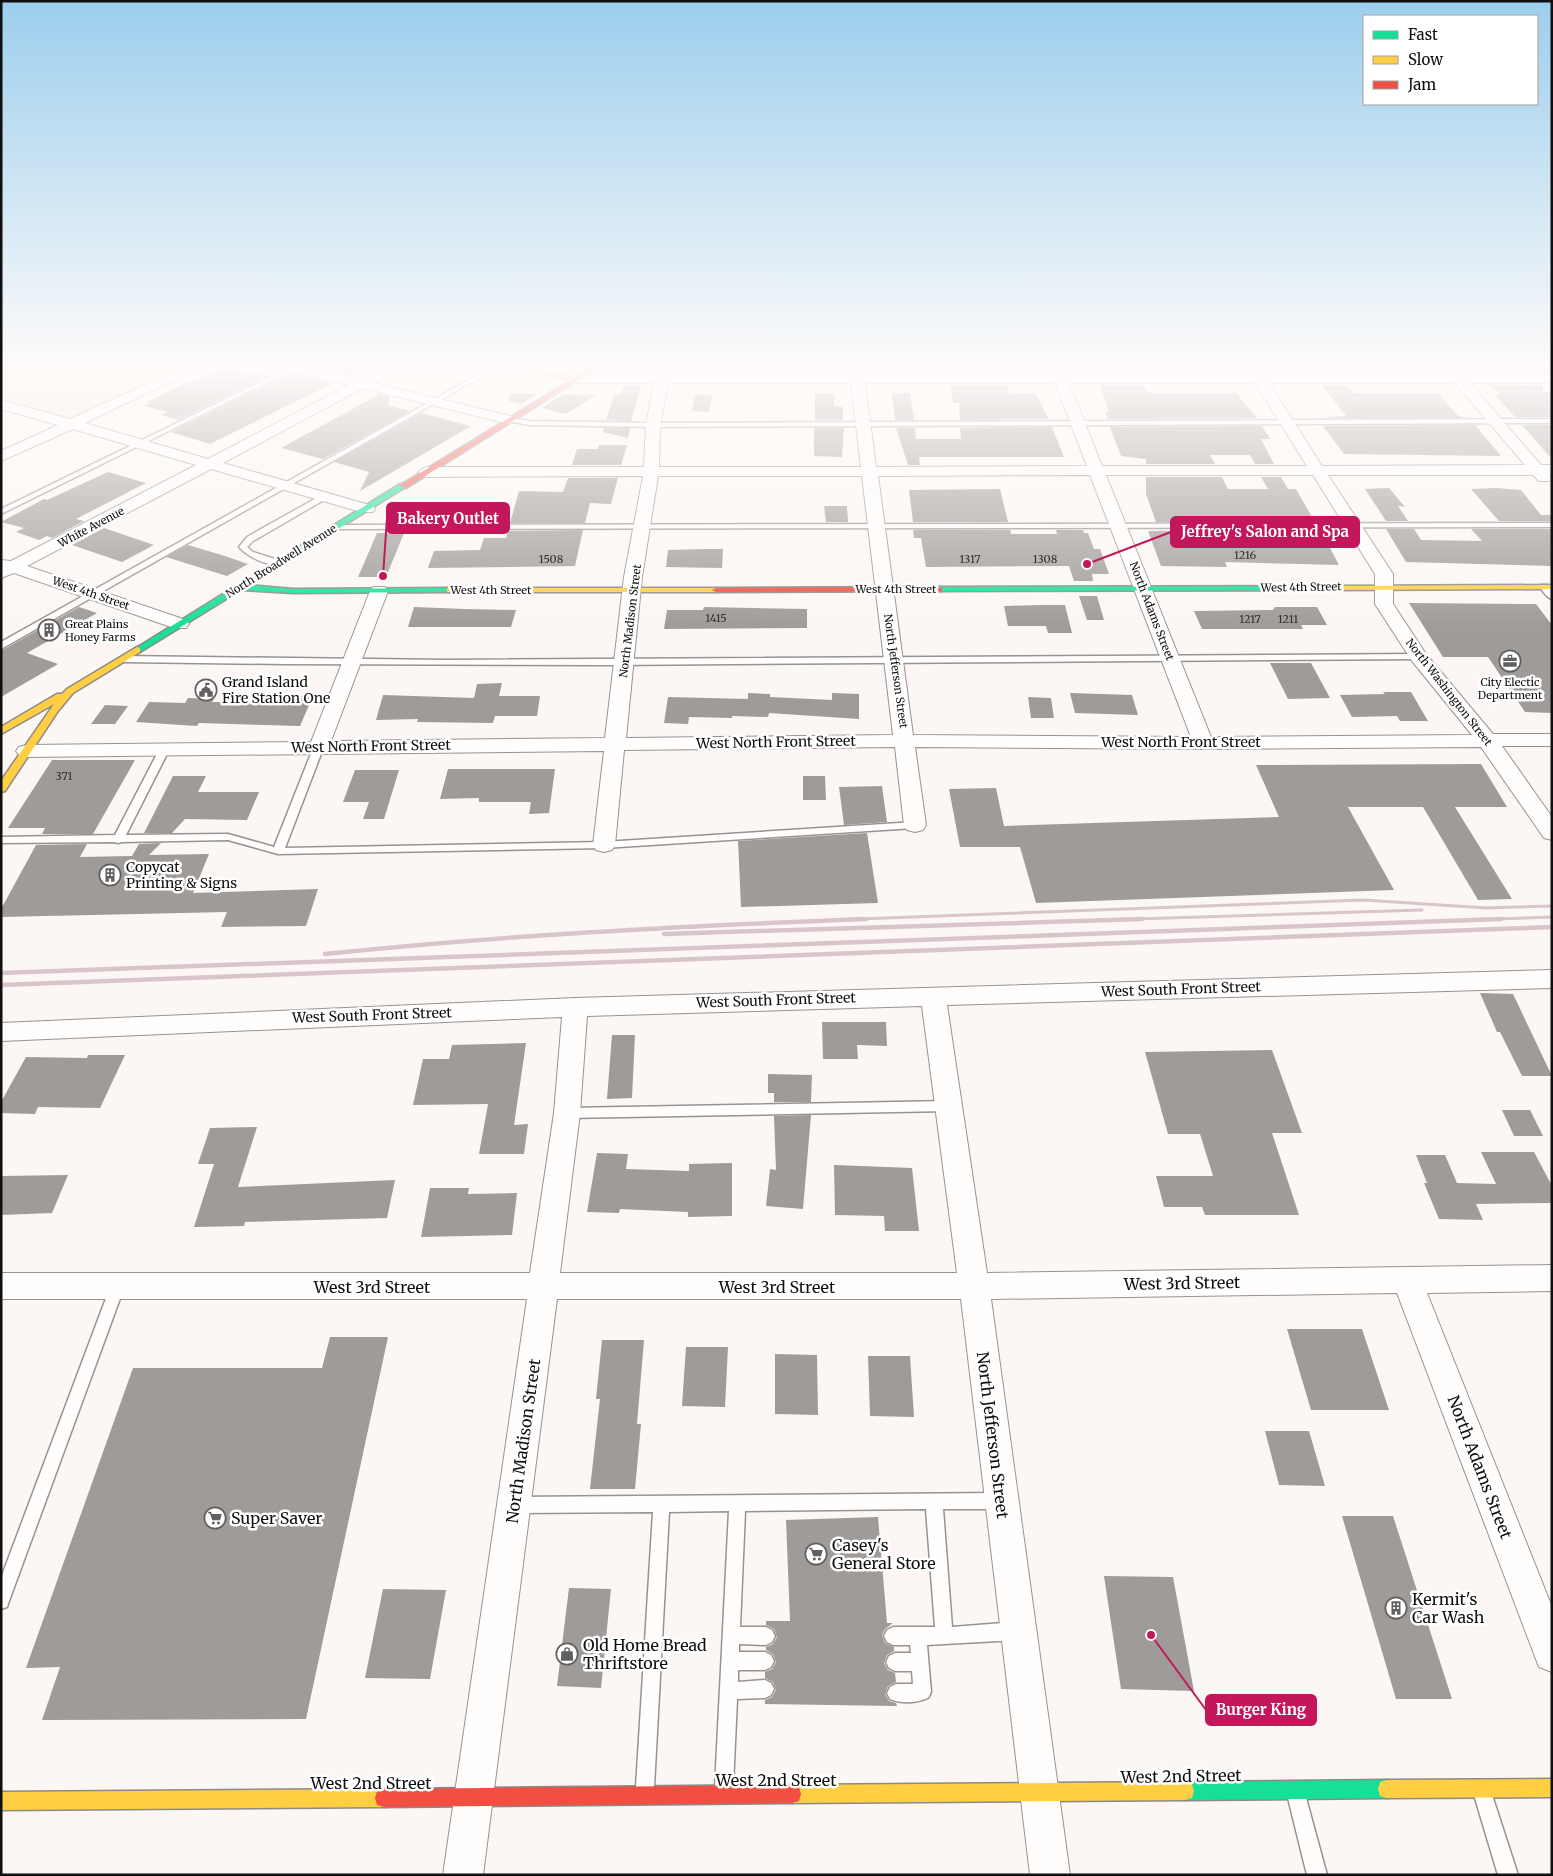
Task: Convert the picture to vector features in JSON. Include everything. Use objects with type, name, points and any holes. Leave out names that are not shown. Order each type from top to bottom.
[{"type":"main road","name":"North Broadwell Avenue","points":[[1,789],[18,751],[70,690],[452,456]]},
{"type":"main road","name":"West 4th Street","points":[[240,587],[293,591],[379,591],[1143,589],[1385,586],[1548,587]]},
{"type":"main road","points":[[1,731],[70,690]]},
{"type":"main road","name":"West 2nd Street","points":[[1,1801],[1295,1792],[1552,1788]]},
{"type":"street","points":[[180,456],[367,509]]},
{"type":"street","name":"White Avenue","points":[[5,568],[226,456]]},
{"type":"street","name":"North Madison Street","points":[[604,845],[625,661],[631,590],[643,527],[651,473],[651,456]]},
{"type":"street","name":"North Jefferson Street","points":[[866,456],[915,825]]},
{"type":"street","name":"North Adams Street","points":[[1091,456],[1203,743]]},
{"type":"street","name":"North Washington Street","points":[[1308,456],[1384,574],[1384,604],[1419,657],[1487,740],[1552,833]]},
{"type":"street","points":[[1530,456],[1544,470],[1552,486]]},
{"type":"street","points":[[426,472],[1544,470]]},
{"type":"street","name":"West 4th Street","points":[[5,568],[93,594],[180,624]]},
{"type":"street","points":[[319,746],[379,591]]},
{"type":"street","name":"West North Front Street","points":[[18,751],[319,746],[905,741],[1203,743],[1552,740]]},
{"type":"street","name":"West South Front Street","points":[[1,1032],[575,1007],[933,995],[1552,979]]},
{"type":"street","name":"North Jefferson Street","points":[[933,995],[974,1286],[1050,1875]]},
{"type":"street","name":"North Madison Street","points":[[463,1875],[567,1113],[575,1007]]},
{"type":"street","name":"West 3rd Street","points":[[1,1286],[544,1288],[974,1286],[1552,1278]]},
{"type":"street","name":"North Adams Street","points":[[1408,1280],[1552,1654]]},
{"type":"lane","points":[[1,512],[115,456]]},
{"type":"lane","points":[[1,646],[338,456]]},
{"type":"lane","points":[[278,563],[250,554],[243,547],[258,534],[325,497]]},
{"type":"lane","points":[[336,528],[1354,527],[1552,525]]},
{"type":"lane","points":[[1548,587],[1552,597]]},
{"type":"lane","points":[[121,659],[351,664],[1169,656],[1419,657]]},
{"type":"lane","points":[[278,851],[319,746]]},
{"type":"lane","points":[[118,840],[164,750]]},
{"type":"lane","points":[[1,840],[118,840],[228,837],[278,851],[604,845],[915,825]]},
{"type":"lane","points":[[567,1113],[948,1106]]},
{"type":"lane","points":[[1,1601],[118,1285]]},
{"type":"lane","points":[[514,1505],[1001,1501]]},
{"type":"lane","points":[[934,1502],[944,1636]]},
{"type":"lane","points":[[644,1797],[661,1504]]},
{"type":"lane","points":[[723,1796],[728,1691],[733,1635],[737,1504]]},
{"type":"lane","points":[[893,1636],[944,1636],[1018,1631]]},
{"type":"lane","points":[[733,1635],[766,1636]]},
{"type":"lane","points":[[896,1693],[922,1692],[918,1635]]},
{"type":"lane","points":[[730,1661],[766,1661]]},
{"type":"lane","points":[[895,1662],[919,1662]]},
{"type":"lane","points":[[728,1691],[765,1689]]},
{"type":"lane","points":[[1481,1788],[1508,1875]]},
{"type":"lane","points":[[1295,1792],[1317,1875]]},
{"type":"building","points":[[310,456],[329,456],[323,459]]},
{"type":"building","points":[[345,456],[421,456],[360,491],[369,472],[334,462]]},
{"type":"building","points":[[575,456],[624,456],[621,465],[572,465]]},
{"type":"building","points":[[814,456],[842,456],[842,457]]},
{"type":"building","points":[[905,456],[1064,457],[919,457],[920,465],[908,465]]},
{"type":"building","points":[[1121,456],[1210,456],[1215,464],[1146,464],[1146,459]]},
{"type":"building","points":[[1250,456],[1270,456],[1274,464],[1255,464]]},
{"type":"building","points":[[108,472],[146,483],[76,519],[84,521],[52,538],[47,536],[39,540],[16,532],[24,528],[1,522],[44,499],[47,500]]},
{"type":"building","points":[[1146,477],[1222,477],[1228,489],[1268,489],[1261,477],[1281,477],[1288,489],[1296,489],[1315,522],[1156,522],[1146,494]]},
{"type":"building","points":[[568,478],[618,478],[611,504],[590,503],[585,523],[510,523],[519,491],[563,492]]},
{"type":"building","points":[[1389,488],[1405,507],[1398,506],[1408,521],[1386,521],[1365,489]]},
{"type":"building","points":[[1000,489],[1008,522],[913,522],[909,490]]},
{"type":"building","points":[[1471,489],[1521,490],[1541,515],[1552,515],[1552,521],[1499,521]]},
{"type":"building","points":[[824,506],[847,506],[848,522],[826,522]]},
{"type":"building","points":[[104,528],[154,545],[122,562],[72,545]]},
{"type":"building","points":[[1320,529],[1339,565],[1225,562],[1227,567],[1161,566],[1148,531]]},
{"type":"building","points":[[1386,529],[1414,529],[1421,540],[1482,541],[1471,529],[1552,529],[1552,566],[1406,562]]},
{"type":"building","points":[[583,530],[575,566],[428,568],[434,551],[480,550],[484,538],[506,538],[508,531]]},
{"type":"building","points":[[913,530],[1010,530],[1011,534],[1057,534],[1056,530],[1083,530],[1084,533],[1088,533],[1094,549],[1100,549],[1109,574],[1092,574],[1093,581],[1074,581],[1069,566],[926,567],[921,538],[914,538]]},
{"type":"building","points":[[377,533],[404,533],[386,577],[358,577]]},
{"type":"building","points":[[188,545],[248,564],[227,576],[166,557]]},
{"type":"building","points":[[723,549],[722,568],[666,567],[668,550]]},
{"type":"building","points":[[1079,596],[1097,596],[1104,620],[1087,620]]},
{"type":"building","name":"City Electic Department","points":[[1409,603],[1536,604],[1552,625],[1552,713],[1525,712],[1488,657],[1443,657]]},
{"type":"building","points":[[1065,605],[1072,633],[1048,633],[1046,626],[1008,626],[1004,606]]},
{"type":"building","points":[[79,607],[97,613],[27,653],[58,664],[1,697],[1,651]]},
{"type":"building","points":[[414,607],[516,610],[511,627],[408,627]]},
{"type":"building","points":[[704,607],[807,609],[807,628],[664,629],[667,610],[703,610]]},
{"type":"building","points":[[1275,607],[1317,607],[1327,625],[1301,625],[1303,629],[1202,629],[1194,611],[1273,610]]},
{"type":"building","points":[[1270,663],[1311,663],[1330,698],[1288,699]]},
{"type":"building","points":[[502,683],[499,696],[540,696],[537,716],[495,716],[493,723],[417,722],[418,719],[376,720],[383,695],[474,698],[477,684]]},
{"type":"building","points":[[1383,692],[1411,692],[1428,721],[1400,721],[1397,716],[1352,717],[1340,695],[1385,694]]},
{"type":"building","points":[[748,693],[770,694],[770,697],[832,700],[832,693],[859,694],[859,719],[769,713],[768,717],[689,717],[688,724],[664,723],[668,697],[748,699]]},
{"type":"building","points":[[1070,693],[1132,695],[1138,715],[1075,713]]},
{"type":"building","points":[[274,696],[313,696],[300,726],[199,723],[197,726],[136,722],[149,702],[185,703],[188,698],[214,699],[212,702],[271,702]]},
{"type":"building","points":[[1028,697],[1051,698],[1054,718],[1031,718]]},
{"type":"building","points":[[105,705],[128,706],[115,724],[91,724]]},
{"type":"building","points":[[52,760],[135,760],[93,834],[42,834],[45,828],[8,828]]},
{"type":"building","points":[[1481,764],[1507,807],[1455,807],[1512,899],[1478,900],[1423,807],[1348,807],[1394,890],[1036,903],[1020,847],[960,847],[949,789],[996,788],[1004,826],[1279,817],[1256,765]]},
{"type":"building","points":[[448,769],[555,769],[549,813],[529,814],[531,802],[479,802],[479,798],[440,799]]},
{"type":"building","points":[[355,770],[399,770],[384,819],[363,819],[369,802],[343,802]]},
{"type":"building","points":[[173,776],[206,776],[198,792],[259,792],[247,820],[185,819],[172,833],[144,833]]},
{"type":"building","points":[[803,776],[825,776],[826,800],[803,800]]},
{"type":"building","points":[[882,786],[887,822],[844,825],[839,787]]},
{"type":"building","points":[[867,833],[878,903],[741,907],[738,841]]},
{"type":"building","name":"Copycat Printing & Signs","points":[[161,843],[149,855],[209,854],[193,893],[318,889],[306,926],[221,927],[227,912],[1,917],[1,909],[36,845],[87,844],[80,857],[132,856],[139,844]]},
{"type":"building","points":[[1480,993],[1513,994],[1552,1076],[1522,1076],[1500,1032],[1497,1032]]},
{"type":"building","points":[[822,1022],[886,1022],[887,1046],[857,1045],[858,1059],[823,1059]]},
{"type":"building","points":[[612,1035],[635,1035],[632,1098],[607,1099]]},
{"type":"building","points":[[526,1043],[514,1125],[528,1124],[524,1154],[479,1154],[488,1104],[413,1105],[423,1059],[449,1059],[452,1045]]},
{"type":"building","points":[[1272,1050],[1302,1133],[1272,1133],[1299,1215],[1205,1215],[1202,1207],[1164,1207],[1156,1176],[1213,1176],[1200,1134],[1168,1134],[1145,1052]]},
{"type":"building","points":[[88,1055],[125,1055],[100,1108],[38,1107],[35,1114],[1,1113],[1,1102],[26,1057],[87,1058]]},
{"type":"building","points":[[768,1074],[812,1075],[811,1102],[774,1102],[774,1093],[768,1093]]},
{"type":"building","points":[[1502,1110],[1530,1110],[1543,1136],[1514,1136]]},
{"type":"building","points":[[811,1115],[803,1209],[766,1206],[770,1169],[776,1170],[774,1116]]},
{"type":"building","points":[[257,1127],[238,1187],[395,1180],[387,1218],[245,1222],[244,1226],[194,1227],[214,1164],[198,1164],[210,1128]]},
{"type":"building","points":[[1481,1152],[1534,1152],[1552,1186],[1552,1203],[1476,1204],[1483,1220],[1439,1219],[1424,1183],[1427,1183],[1416,1155],[1445,1155],[1457,1183],[1496,1184]]},
{"type":"building","points":[[597,1153],[628,1154],[626,1169],[689,1171],[689,1164],[732,1163],[732,1216],[688,1217],[688,1212],[620,1209],[619,1213],[587,1212]]},
{"type":"building","points":[[834,1165],[912,1168],[919,1231],[885,1231],[884,1216],[835,1215]]},
{"type":"building","points":[[68,1175],[52,1213],[1,1215],[1,1176]]},
{"type":"building","points":[[430,1188],[469,1188],[468,1194],[517,1193],[512,1235],[421,1237]]},
{"type":"building","points":[[1287,1329],[1362,1329],[1389,1410],[1311,1410]]},
{"type":"building","name":"Super Saver","points":[[330,1337],[388,1337],[306,1719],[42,1720],[60,1667],[26,1668],[133,1368],[322,1368]]},
{"type":"building","points":[[602,1340],[644,1340],[637,1424],[641,1424],[635,1489],[590,1489],[600,1399],[596,1399]]},
{"type":"building","points":[[686,1347],[728,1347],[725,1407],[682,1406]]},
{"type":"building","points":[[775,1354],[817,1355],[818,1415],[775,1414]]},
{"type":"building","points":[[868,1356],[910,1356],[914,1417],[870,1416]]},
{"type":"building","points":[[1265,1431],[1309,1431],[1325,1486],[1279,1485]]},
{"type":"building","name":"Kermit's Car Wash","points":[[1342,1516],[1393,1516],[1452,1699],[1396,1699]]},
{"type":"building","points":[[878,1517],[887,1623],[893,1623],[885,1629],[882,1635],[885,1643],[894,1647],[894,1651],[887,1655],[884,1663],[888,1670],[895,1673],[896,1682],[888,1686],[885,1694],[889,1701],[896,1703],[897,1706],[765,1704],[765,1700],[772,1697],[776,1690],[773,1682],[765,1678],[765,1672],[772,1669],[776,1662],[773,1654],[766,1650],[766,1647],[773,1644],[777,1637],[774,1629],[766,1625],[766,1621],[790,1621],[786,1520]]},
{"type":"building","points":[[1104,1576],[1173,1577],[1194,1691],[1121,1689]]},
{"type":"building","points":[[569,1588],[611,1589],[601,1688],[557,1686]]},
{"type":"building","points":[[383,1589],[446,1590],[430,1679],[365,1678]]},
{"type":"railway","points":[[833,920],[1363,900],[1485,908]]},
{"type":"railway","points":[[1485,908],[1552,906]]},
{"type":"railway","points":[[1103,920],[1422,910]]},
{"type":"railway","points":[[1466,920],[1552,917]]},
{"type":"railway","points":[[325,954],[460,941],[595,932],[866,919]]},
{"type":"railway","points":[[664,934],[1142,919]]},
{"type":"railway","points":[[1,973],[1501,919]]},
{"type":"railway","points":[[1,985],[1552,927]]},
{"type":"traffic: fast","points":[[137,650],[403,486]]},
{"type":"traffic: fast","points":[[240,587],[293,591],[450,590]]},
{"type":"traffic: fast","points":[[939,589],[1332,588]]},
{"type":"traffic: fast","points":[[1185,1791],[1387,1789]]},
{"type":"traffic: slow","points":[[1332,588],[1552,587]]},
{"type":"traffic: slow","points":[[450,590],[716,590]]},
{"type":"traffic: slow","points":[[1,789],[54,709],[70,691],[137,650]]},
{"type":"traffic: slow","points":[[1,731],[60,696]]},
{"type":"traffic: slow","points":[[1387,1789],[1552,1788]]},
{"type":"traffic: slow","points":[[792,1794],[1185,1791]]},
{"type":"traffic: slow","points":[[1,1801],[384,1798]]},
{"type":"traffic: jam","points":[[403,486],[452,456]]},
{"type":"traffic: jam","points":[[716,590],[939,589]]},
{"type":"traffic: jam","points":[[384,1798],[792,1794]]},
{"type":"place","name":"Jeffrey's Salon and Spa","points":[[1087,564]]},
{"type":"place","name":"Bakery Outlet","points":[[383,576]]},
{"type":"place","name":"Great Plains Honey Farms","points":[[49,630]]},
{"type":"place","name":"City Electic Department","points":[[1510,661]]},
{"type":"place","name":"Grand Island Fire Station One","points":[[206,690]]},
{"type":"place","name":"Copycat Printing & Signs","points":[[110,875]]},
{"type":"place","name":"Super Saver","points":[[215,1518]]},
{"type":"place","name":"Casey's General Store","points":[[816,1554]]},
{"type":"place","name":"Kermit's Car Wash","points":[[1396,1608]]},
{"type":"place","name":"Burger King","points":[[1151,1635]]},
{"type":"place","name":"Old Home Bread Thriftstore","points":[[567,1654]]}]
